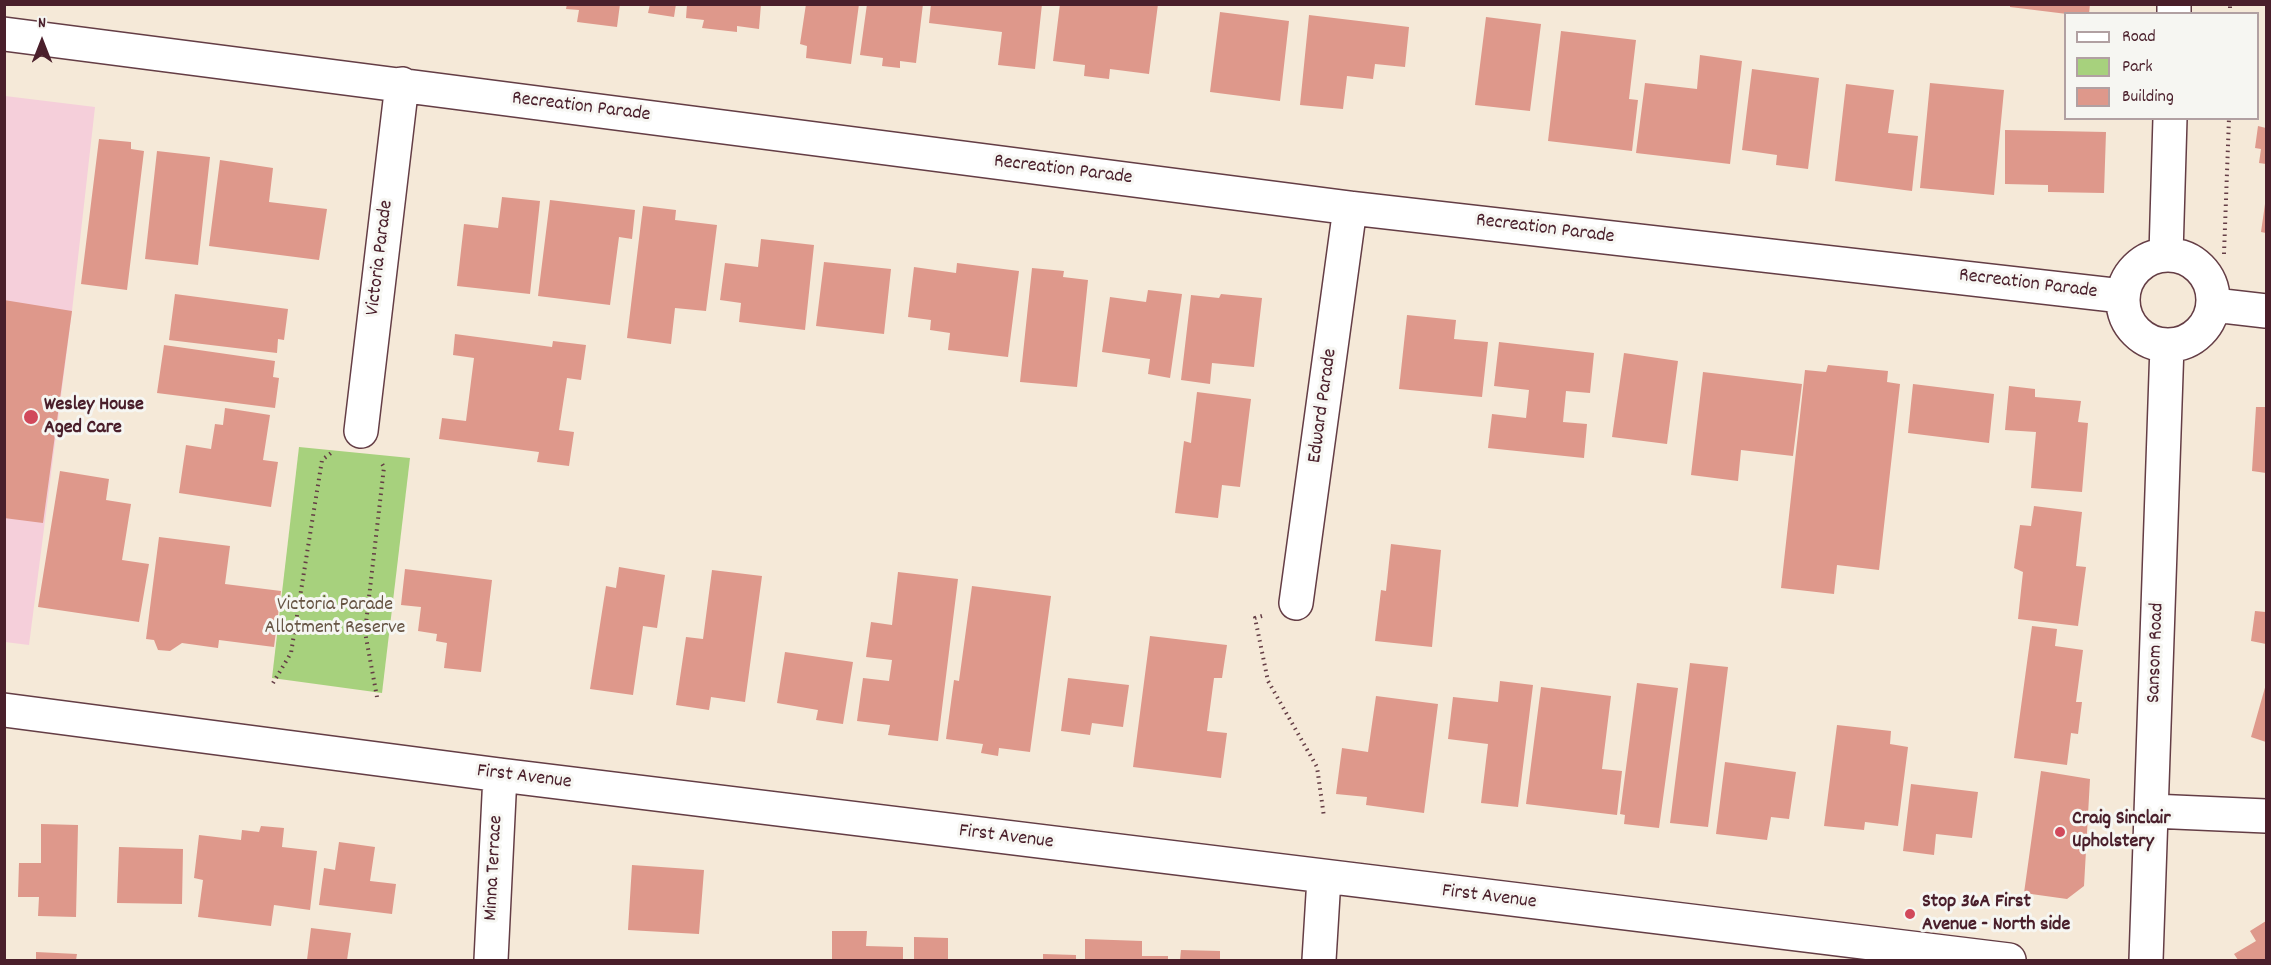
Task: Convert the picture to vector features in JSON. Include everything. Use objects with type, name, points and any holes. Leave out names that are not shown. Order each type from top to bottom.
[{"type":"street","name":"Recreation Parade","points":[[4,34],[1350,208],[2122,296]]},
{"type":"street","name":"Victoria Parade","points":[[361,431],[402,84]]},
{"type":"street","points":[[2166,254],[2170,120]]},
{"type":"street","name":"Edward Parade","points":[[1296,603],[1350,208]]},
{"type":"street","points":[[2166,254],[2181,256],[2195,263],[2206,275],[2213,289],[2214,305],[2210,318],[2193,338],[2180,344],[2167,345],[2148,341],[2134,330],[2124,314],[2122,296],[2127,280],[2136,267],[2150,258],[2166,254]]},
{"type":"street","points":[[2214,305],[2266,311]]},
{"type":"street","name":"Sansom Road","points":[[2146,960],[2167,345]]},
{"type":"street","name":"First Avenue","points":[[4,710],[500,775],[1324,878],[2009,960]]},
{"type":"street","name":"Minna Terrace","points":[[491,960],[500,775]]},
{"type":"street","points":[[2152,811],[2266,816]]},
{"type":"street","points":[[1319,960],[1324,878]]},
{"type":"path","points":[[2224,254],[2229,120]]},
{"type":"path","points":[[273,683],[291,653],[322,460],[361,431],[384,467],[365,632],[377,697]]},
{"type":"path","points":[[1296,603],[1255,618],[1268,681],[1317,767],[1324,817]]},
{"type":"shaded area","name":"Wesley House Aged Care","points":[[5,96],[95,107],[72,311],[29,645],[5,642]]},
{"type":"green space","name":"Victoria Parade Allotment Reserve","points":[[299,447],[410,458],[382,693],[272,678]]},
{"type":"building","points":[[567,4],[620,4],[617,27],[577,22],[579,10],[566,9]]},
{"type":"building","points":[[650,4],[676,4],[674,17],[648,13]]},
{"type":"building","points":[[687,4],[761,4],[759,29],[737,26],[737,32],[702,28],[704,20],[686,18]]},
{"type":"building","points":[[806,4],[859,4],[851,64],[806,58],[807,46],[800,44]]},
{"type":"building","points":[[867,4],[923,4],[916,63],[900,61],[900,68],[882,66],[883,58],[860,55]]},
{"type":"building","points":[[931,4],[1042,4],[1035,69],[998,65],[1002,32],[929,23]]},
{"type":"building","points":[[1060,4],[1158,4],[1149,74],[1110,69],[1109,79],[1084,76],[1085,65],[1053,61]]},
{"type":"building","points":[[2010,4],[2090,4],[2089,12],[2064,14],[2010,7]]},
{"type":"building","points":[[1220,12],[1289,21],[1280,101],[1210,92]]},
{"type":"building","points":[[1309,15],[1409,27],[1405,67],[1375,64],[1373,79],[1347,76],[1343,109],[1300,105]]},
{"type":"building","points":[[1486,17],[1541,24],[1530,111],[1475,105]]},
{"type":"building","points":[[1561,31],[1636,40],[1629,99],[1638,100],[1632,151],[1548,141]]},
{"type":"building","points":[[1700,55],[1742,61],[1730,164],[1636,153],[1645,83],[1697,89]]},
{"type":"building","points":[[1752,69],[1819,78],[1808,169],[1776,165],[1777,155],[1742,150]]},
{"type":"building","points":[[1930,83],[2004,90],[1994,195],[1920,188]]},
{"type":"building","points":[[1846,84],[1894,90],[1888,133],[1918,136],[1912,191],[1835,181]]},
{"type":"building","points":[[2258,126],[2266,128],[2266,164],[2259,163],[2261,149],[2255,148]]},
{"type":"building","points":[[2005,130],[2106,132],[2104,193],[2048,192],[2048,185],[2005,184]]},
{"type":"building","points":[[99,139],[131,142],[131,149],[144,151],[127,290],[81,284]]},
{"type":"building","points":[[157,151],[210,157],[198,265],[145,259]]},
{"type":"building","points":[[220,160],[273,168],[269,202],[327,209],[319,260],[209,246]]},
{"type":"building","points":[[502,197],[540,201],[530,294],[457,286],[464,224],[498,228]]},
{"type":"building","points":[[550,200],[635,210],[632,239],[619,237],[610,305],[538,296]]},
{"type":"building","points":[[2266,204],[2266,233],[2261,232]]},
{"type":"building","points":[[643,206],[676,210],[675,220],[717,225],[706,311],[675,308],[671,344],[627,338]]},
{"type":"building","points":[[761,239],[814,245],[805,330],[739,322],[741,303],[720,300],[725,263],[758,267]]},
{"type":"building","points":[[824,262],[891,269],[884,334],[816,326]]},
{"type":"building","points":[[957,263],[1019,271],[1008,357],[948,350],[950,333],[930,330],[931,320],[908,317],[914,267],[956,273]]},
{"type":"building","points":[[1032,268],[1064,271],[1063,277],[1088,280],[1077,387],[1020,382]]},
{"type":"building","points":[[1148,290],[1182,294],[1170,378],[1148,374],[1150,359],[1102,352],[1110,297],[1146,302]]},
{"type":"building","points":[[175,294],[288,309],[284,340],[278,339],[277,353],[169,340]]},
{"type":"building","points":[[1221,294],[1262,298],[1254,367],[1212,363],[1210,384],[1181,380],[1191,295],[1219,298]]},
{"type":"building","points":[[4,300],[72,311],[43,523],[4,518]]},
{"type":"building","points":[[1407,315],[1456,320],[1454,339],[1488,342],[1482,397],[1399,389]]},
{"type":"building","points":[[455,334],[552,347],[553,341],[586,345],[581,380],[567,378],[559,430],[574,432],[569,466],[537,462],[539,452],[439,439],[442,418],[466,421],[474,358],[453,355]]},
{"type":"building","points":[[1499,342],[1594,353],[1590,393],[1566,391],[1563,422],[1587,424],[1584,458],[1488,448],[1492,414],[1526,418],[1529,390],[1494,386]]},
{"type":"building","points":[[164,345],[275,361],[273,377],[279,378],[275,408],[157,393]]},
{"type":"building","points":[[1624,353],[1678,361],[1667,444],[1612,437]]},
{"type":"building","points":[[1828,365],[1888,371],[1887,382],[1900,384],[1879,570],[1837,565],[1834,594],[1781,588],[1805,370],[1826,372]]},
{"type":"building","points":[[1703,372],[1802,384],[1793,456],[1741,450],[1738,481],[1691,475]]},
{"type":"building","points":[[1913,384],[1994,394],[1989,443],[1908,433]]},
{"type":"building","points":[[2009,386],[2035,389],[2035,397],[2081,401],[2078,422],[2088,423],[2082,492],[2031,488],[2036,432],[2005,430]]},
{"type":"building","points":[[1197,392],[1251,399],[1240,487],[1222,485],[1218,518],[1175,513],[1184,441],[1191,443]]},
{"type":"building","points":[[2256,407],[2266,407],[2266,473],[2252,471]]},
{"type":"building","points":[[225,408],[270,415],[263,460],[278,462],[271,507],[179,493],[186,445],[211,449],[215,424],[223,425]]},
{"type":"building","points":[[60,471],[109,479],[106,500],[131,504],[122,560],[149,564],[139,622],[38,607]]},
{"type":"building","points":[[2034,506],[2082,512],[2076,566],[2086,567],[2078,626],[2018,619],[2023,572],[2014,568],[2020,525],[2031,526]]},
{"type":"building","points":[[159,537],[230,546],[225,584],[281,591],[274,647],[219,640],[218,648],[182,643],[170,651],[158,650],[154,640],[146,639]]},
{"type":"building","points":[[1391,544],[1441,550],[1432,647],[1375,641],[1381,590],[1386,591]]},
{"type":"building","points":[[619,567],[665,575],[657,628],[643,626],[633,695],[590,689],[606,586],[616,588]]},
{"type":"building","points":[[405,569],[492,580],[481,672],[444,668],[447,643],[436,641],[437,634],[418,631],[421,607],[401,605]]},
{"type":"building","points":[[712,570],[762,576],[745,702],[711,697],[709,710],[676,705],[686,637],[703,639]]},
{"type":"building","points":[[898,572],[958,579],[938,741],[888,735],[890,725],[857,721],[863,678],[889,681],[892,660],[866,657],[871,622],[892,625]]},
{"type":"building","points":[[972,586],[1051,596],[1030,752],[999,748],[998,756],[981,753],[983,744],[946,739],[954,680],[959,681]]},
{"type":"building","points":[[2255,611],[2266,612],[2266,644],[2251,641]]},
{"type":"building","points":[[2032,626],[2057,629],[2055,646],[2083,650],[2076,702],[2082,702],[2078,734],[2071,733],[2067,765],[2014,758]]},
{"type":"building","points":[[1150,636],[1227,645],[1222,678],[1214,678],[1207,731],[1227,733],[1221,778],[1133,767]]},
{"type":"building","points":[[785,652],[853,662],[843,724],[816,720],[818,710],[777,703]]},
{"type":"building","points":[[1690,663],[1728,667],[1708,827],[1670,823]]},
{"type":"building","points":[[1068,678],[1129,685],[1123,727],[1092,723],[1090,735],[1061,731]]},
{"type":"building","points":[[1500,681],[1533,685],[1518,807],[1481,803],[1488,744],[1448,739],[1453,697],[1498,702]]},
{"type":"building","points":[[1637,683],[1678,688],[1659,828],[1624,824],[1625,815],[1620,814]]},
{"type":"building","points":[[2266,684],[2266,742],[2251,737]]},
{"type":"building","points":[[1541,687],[1611,696],[1602,769],[1622,771],[1617,815],[1526,804]]},
{"type":"building","points":[[1376,696],[1438,704],[1424,813],[1366,805],[1367,797],[1336,794],[1342,748],[1368,752]]},
{"type":"building","points":[[1837,725],[1891,731],[1890,744],[1908,747],[1898,826],[1865,822],[1864,830],[1824,826]]},
{"type":"building","points":[[1725,762],[1796,772],[1789,819],[1771,817],[1767,840],[1716,834]]},
{"type":"building","name":"Craig Sinclair Upholstery","points":[[2041,771],[2090,779],[2084,886],[2067,899],[2024,893]]},
{"type":"building","points":[[1911,784],[1978,792],[1972,838],[1936,834],[1934,855],[1903,851]]},
{"type":"building","points":[[41,824],[78,825],[76,917],[38,916],[39,897],[18,897],[19,863],[41,863]]},
{"type":"building","points":[[261,826],[284,828],[282,847],[317,851],[310,910],[274,905],[271,926],[198,917],[203,880],[194,878],[199,835],[241,840],[242,830],[259,832]]},
{"type":"building","points":[[339,842],[375,847],[370,881],[396,884],[392,914],[319,905],[324,868],[335,870]]},
{"type":"building","points":[[119,847],[183,849],[182,904],[117,903]]},
{"type":"building","points":[[632,865],[704,870],[699,934],[628,930]]},
{"type":"building","points":[[2266,921],[2266,960],[2238,960],[2234,954],[2256,941],[2250,931]]},
{"type":"building","points":[[311,928],[351,933],[347,960],[307,960]]},
{"type":"building","points":[[832,931],[867,931],[866,946],[903,947],[903,960],[832,960]]},
{"type":"building","points":[[914,937],[948,938],[948,960],[914,960]]},
{"type":"building","points":[[1085,939],[1142,941],[1142,956],[1168,956],[1168,960],[1085,960]]},
{"type":"building","points":[[1181,950],[1220,951],[1220,960],[1180,960]]},
{"type":"building","points":[[36,952],[77,954],[76,960],[36,960]]},
{"type":"building","points":[[1043,954],[1076,955],[1076,960],[1043,960]]},
{"type":"place","name":"Wesley House Aged Care","points":[[31,417]]},
{"type":"place","name":"Craig Sinclair Upholstery","points":[[2060,832]]},
{"type":"place","name":"Stop 36A First Avenue - North side","points":[[1910,914]]}]
